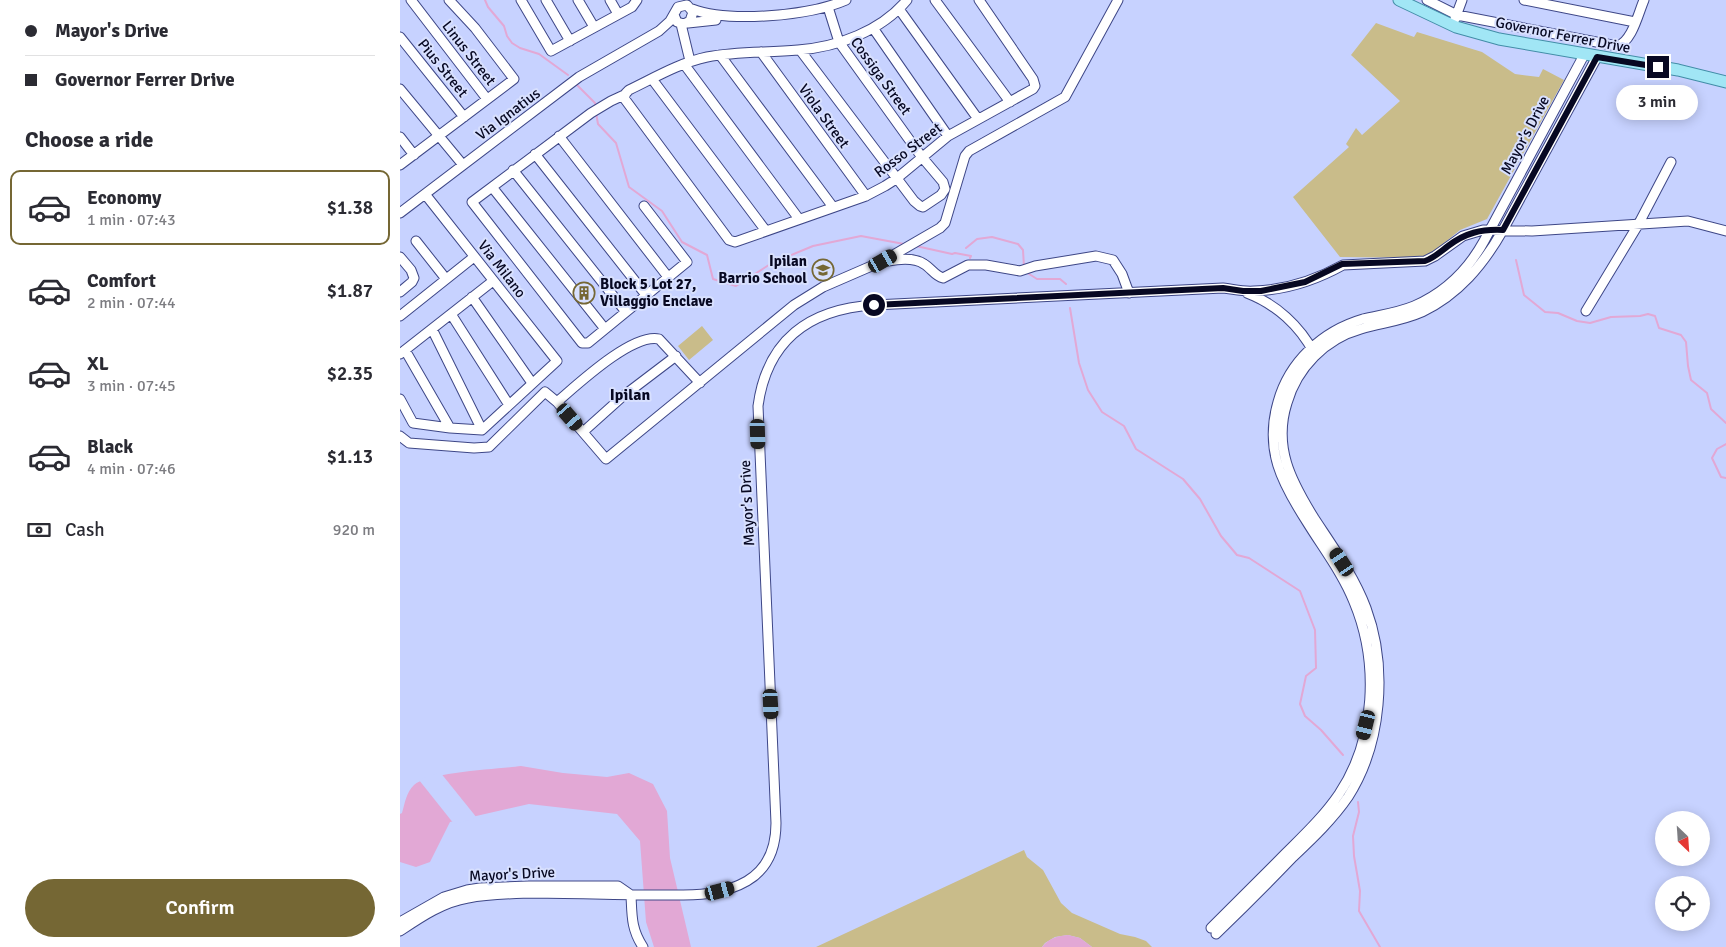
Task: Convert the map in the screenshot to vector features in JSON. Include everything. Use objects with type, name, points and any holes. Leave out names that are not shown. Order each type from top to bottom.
[{"type":"main road","name":"Governor Ferrer Drive","points":[[1399,0],[1499,39],[1678,70],[1726,82]]},
{"type":"street","name":"Linus Street","points":[[411,0],[488,99]]},
{"type":"street","points":[[521,0],[551,51],[632,7],[637,1]]},
{"type":"street","points":[[546,0],[570,41]]},
{"type":"street","points":[[578,0],[594,27]]},
{"type":"street","points":[[610,0],[618,14]]},
{"type":"street","name":"Via Ignatius","points":[[689,5],[713,15],[771,16],[807,12],[846,0]]},
{"type":"street","points":[[644,206],[687,262],[588,343],[582,343],[472,202],[600,107],[624,95],[629,90],[687,62],[720,55],[800,50],[839,42],[873,28],[899,9],[907,0]]},
{"type":"street","points":[[934,0],[1010,102]]},
{"type":"street","name":"Rosso Street","points":[[624,95],[626,101],[729,240],[734,242],[866,196],[896,179],[921,156],[948,136],[1031,91],[1035,86],[1033,79],[979,0]]},
{"type":"street","points":[[400,436],[409,443],[474,448],[489,447],[545,392],[606,458],[700,383],[794,304],[823,287],[883,261],[940,228],[945,223],[964,156],[969,151],[1065,97],[1118,0]]},
{"type":"street","points":[[1427,0],[1454,20],[1617,46],[1622,45],[1629,38],[1643,0]]},
{"type":"street","points":[[1454,20],[1462,0]]},
{"type":"street","points":[[1524,0],[1635,22]]},
{"type":"street","points":[[400,166],[514,79],[452,1]]},
{"type":"street","points":[[680,5],[689,5],[692,18],[684,25],[676,20],[675,8],[680,5]]},
{"type":"street","name":"Cossiga Street","points":[[828,7],[839,42],[921,156],[944,184],[945,189],[941,195],[927,205],[920,206],[896,179]]},
{"type":"street","name":"Via Ignatius","points":[[400,213],[565,87],[666,26],[675,8]]},
{"type":"street","points":[[899,9],[978,119]]},
{"type":"street","name":"Via Ignatius","points":[[638,44],[684,25],[753,16]]},
{"type":"street","points":[[684,25],[687,62],[799,219]]},
{"type":"street","points":[[873,28],[948,136]]},
{"type":"street","name":"Pius Street","points":[[400,37],[464,117]]},
{"type":"street","points":[[800,50],[896,179]]},
{"type":"street","name":"Viola Street","points":[[761,52],[866,196]]},
{"type":"street","points":[[720,55],[833,208]]},
{"type":"street","name":"Mayor's Drive","points":[[1490,229],[1584,55]]},
{"type":"street","name":"Mayor's Drive","points":[[400,922],[444,897],[468,890],[695,895],[730,888],[754,876],[771,856],[775,840],[776,823],[758,406],[762,385],[769,365],[775,355],[790,337],[809,322],[826,314],[849,307],[1223,288],[1261,291],[1299,284],[1318,277],[1342,264],[1425,261],[1463,236],[1476,231],[1503,230],[1597,57]]},
{"type":"street","points":[[652,79],[766,231]]},
{"type":"street","points":[[400,89],[463,165]]},
{"type":"street","points":[[559,136],[668,277]]},
{"type":"street","points":[[400,137],[414,155]]},
{"type":"street","points":[[535,154],[646,295]]},
{"type":"street","points":[[1586,311],[1638,224],[1671,162]]},
{"type":"street","points":[[513,170],[626,312]]},
{"type":"street","points":[[492,186],[605,329]]},
{"type":"street","name":"Via Milano","points":[[425,194],[557,361],[532,383]]},
{"type":"street","points":[[1313,352],[1362,329],[1409,317],[1449,296],[1480,266],[1503,230],[1532,231],[1688,222],[1726,230]]},
{"type":"street","points":[[1214,931],[1321,818],[1331,805],[1352,770],[1366,725],[1369,703],[1370,670],[1362,621],[1345,582],[1287,491],[1278,471],[1274,448],[1274,422],[1282,390],[1292,369],[1313,352],[1328,335],[1351,324],[1399,312],[1440,291],[1467,267],[1479,251],[1490,229]]},
{"type":"street","points":[[416,241],[446,279]]},
{"type":"street","points":[[400,316],[474,256]]},
{"type":"street","points":[[883,261],[898,259],[917,260],[943,278],[968,265],[986,265],[1020,271],[1035,266],[1101,256],[1114,260],[1129,293]]},
{"type":"street","points":[[400,257],[411,270],[414,278],[400,292]]},
{"type":"street","points":[[450,428],[402,352],[494,280]]},
{"type":"street","points":[[1243,291],[1260,298],[1278,309],[1289,319],[1313,352]]},
{"type":"street","points":[[400,399],[413,423],[482,430],[532,383],[472,297]]},
{"type":"street","points":[[451,314],[509,405]]},
{"type":"street","points":[[432,329],[482,430]]},
{"type":"street","points":[[556,402],[611,357],[644,341],[656,338],[676,356],[700,383]]},
{"type":"street","points":[[583,432],[622,397],[676,356]]},
{"type":"street","name":"Mayor's Drive","points":[[400,931],[414,921],[447,904],[492,891]]},
{"type":"street","points":[[634,895],[632,920],[634,933],[643,947]]},
{"type":"shaded area","points":[[1376,23],[1414,37],[1417,32],[1482,52],[1515,74],[1539,77],[1543,69],[1564,80],[1487,219],[1460,230],[1426,258],[1340,257],[1293,197],[1349,147],[1346,144],[1356,128],[1362,135],[1400,101],[1351,55]]},
{"type":"shaded area","points":[[702,326],[713,340],[689,360],[678,346]]},
{"type":"shaded area","points":[[521,766],[563,773],[607,777],[629,773],[653,784],[667,811],[670,858],[691,947],[654,947],[646,922],[640,841],[617,814],[529,804],[450,822],[430,862],[416,867],[400,862],[400,814],[402,813],[407,795],[414,785],[433,777],[448,774]]},
{"type":"shaded area","points":[[1024,850],[1027,857],[1043,870],[1061,903],[1072,913],[1120,934],[1146,941],[1152,947],[1092,947],[1080,938],[1068,935],[1055,937],[1042,947],[816,947]]},
{"type":"shaded area","points":[[1068,935],[1080,938],[1092,947],[1042,947],[1054,938]]},
{"type":"pier","points":[[440,772],[477,818],[454,824],[419,780]]},
{"type":"waterway","points":[[485,0],[488,7],[504,26],[507,36],[512,43],[520,48],[539,54],[568,75]]},
{"type":"waterway","points":[[577,85],[595,103],[596,108]]},
{"type":"waterway","points":[[596,113],[598,124],[616,143],[629,187],[662,211],[682,242],[707,255],[713,279],[736,286],[772,263],[813,246],[861,236],[904,244]]},
{"type":"waterway","points":[[966,248],[977,239],[992,237],[1018,244],[1023,250],[1024,267]]},
{"type":"waterway","points":[[916,246],[971,256],[970,258]]},
{"type":"waterway","points":[[1516,260],[1524,295],[1545,312],[1558,313],[1577,321],[1590,323],[1611,317],[1648,314],[1655,316],[1659,328],[1681,335],[1686,342],[1691,380],[1707,393],[1711,409],[1726,423]]},
{"type":"waterway","points":[[1026,272],[1037,279],[1060,279],[1066,284]]},
{"type":"waterway","points":[[1070,308],[1079,363],[1088,390],[1102,412],[1124,426],[1136,449],[1183,479],[1200,499],[1221,536],[1237,555],[1249,558],[1300,591],[1315,630],[1316,668],[1306,676],[1300,704],[1305,716],[1321,730],[1343,755]]},
{"type":"waterway","points":[[1726,444],[1717,449],[1712,458],[1721,477],[1726,478]]},
{"type":"waterway","points":[[1358,802],[1359,812],[1353,836],[1354,856],[1360,891],[1359,911],[1380,947]]},
{"type":"place","name":"Ipilan Barrio School","points":[[823,270]]},
{"type":"place","name":"Block 5 Lot 27, Villaggio Enclave","points":[[584,293]]},
{"type":"district","name":"Ipilan","points":[[630,394]]},
{"type":"route","points":[[874,305],[1223,288],[1261,291],[1293,286],[1318,277],[1342,264],[1430,260],[1454,241],[1470,233],[1483,230],[1503,230],[1597,57],[1658,67]]}]
